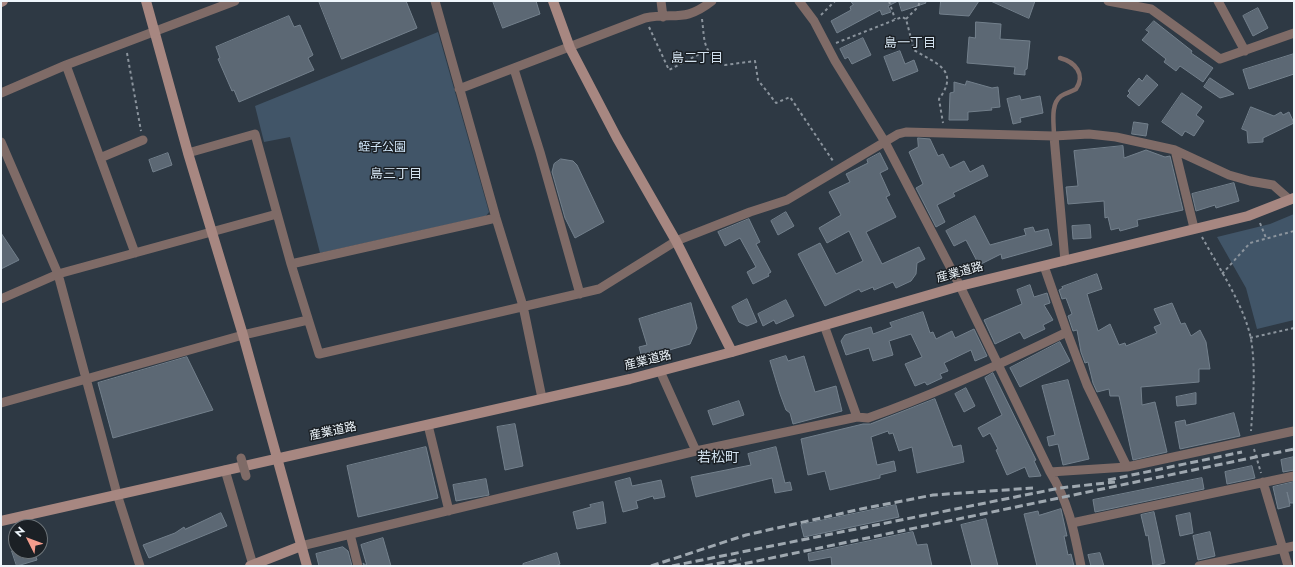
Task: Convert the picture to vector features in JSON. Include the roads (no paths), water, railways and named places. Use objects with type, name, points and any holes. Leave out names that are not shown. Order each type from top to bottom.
[{"type":"street","points":[[146,1],[156,31],[188,153],[243,335],[307,566]]},
{"type":"street","points":[[1,93],[66,65],[235,1]]},
{"type":"street","points":[[435,1],[496,218],[523,306],[542,398]]},
{"type":"street","points":[[553,1],[570,48],[617,138],[676,241],[732,352]]},
{"type":"street","points":[[661,1],[663,17]]},
{"type":"street","points":[[459,89],[570,48],[645,18],[690,14],[700,10],[712,1]]},
{"type":"street","points":[[800,1],[814,21],[827,46],[885,142],[960,286],[1050,472],[1064,497],[1072,523],[1080,566]]},
{"type":"street","points":[[1108,1],[1136,3],[1151,8],[1220,59],[1294,34]]},
{"type":"street","points":[[1218,1],[1245,51]]},
{"type":"street","points":[[66,65],[135,253]]},
{"type":"street","points":[[514,69],[540,152],[580,294]]},
{"type":"street","points":[[188,153],[255,134],[277,214],[319,354],[599,289],[676,241],[750,212],[787,200],[885,142],[906,132],[1054,136],[1075,134],[1096,135],[1175,150],[1229,175],[1273,185],[1292,199]]},
{"type":"street","points":[[1054,136],[1065,261]]},
{"type":"street","points":[[100,158],[143,140]]},
{"type":"street","points":[[1,142],[58,274],[117,494],[140,566]]},
{"type":"street","points":[[1175,150],[1194,228]]},
{"type":"street","name":"産業道路","points":[[1,521],[660,371],[732,352],[960,286],[1248,216],[1292,199]]},
{"type":"street","points":[[1,299],[58,274],[277,214]]},
{"type":"street","points":[[292,264],[496,218]]},
{"type":"street","points":[[1044,266],[1087,385],[1127,467]]},
{"type":"street","points":[[1,403],[243,335],[308,320]]},
{"type":"street","points":[[824,325],[858,417]]},
{"type":"street","points":[[225,470],[252,565],[301,546],[696,451],[858,417],[868,418],[927,397],[999,365],[1067,332]]},
{"type":"street","points":[[660,371],[696,451]]},
{"type":"street","points":[[428,425],[449,511]]},
{"type":"street","points":[[1050,472],[1127,467],[1251,439],[1294,431]]},
{"type":"street","points":[[241,458],[246,476]]},
{"type":"street","points":[[1072,523],[1294,476]]},
{"type":"street","points":[[1263,482],[1288,566]]},
{"type":"street","points":[[350,534],[358,566]]},
{"type":"street","points":[[1198,566],[1294,546]]},
{"type":"lane","points":[[1054,136],[1054,114],[1058,100],[1061,96],[1076,89],[1080,79],[1076,68],[1072,63],[1060,58]]},
{"type":"railway","points":[[733,566],[1294,449]]},
{"type":"railway","points":[[1108,480],[1242,452]]},
{"type":"railway","points":[[672,566],[1060,488],[1115,482]]},
{"type":"railway","points":[[651,566],[746,535],[861,509],[933,495],[1033,488]]},
{"type":"railway","points":[[705,566],[741,559]]},
{"type":"district","name":"島一丁目","points":[[910,44]]},
{"type":"district","name":"島二丁目","points":[[697,59]]},
{"type":"district","name":"島三丁目","points":[[396,175]]},
{"type":"district","name":"若松町","points":[[718,459]]},
{"type":"park label","name":"蛭子公園","points":[[382,148]]}]
